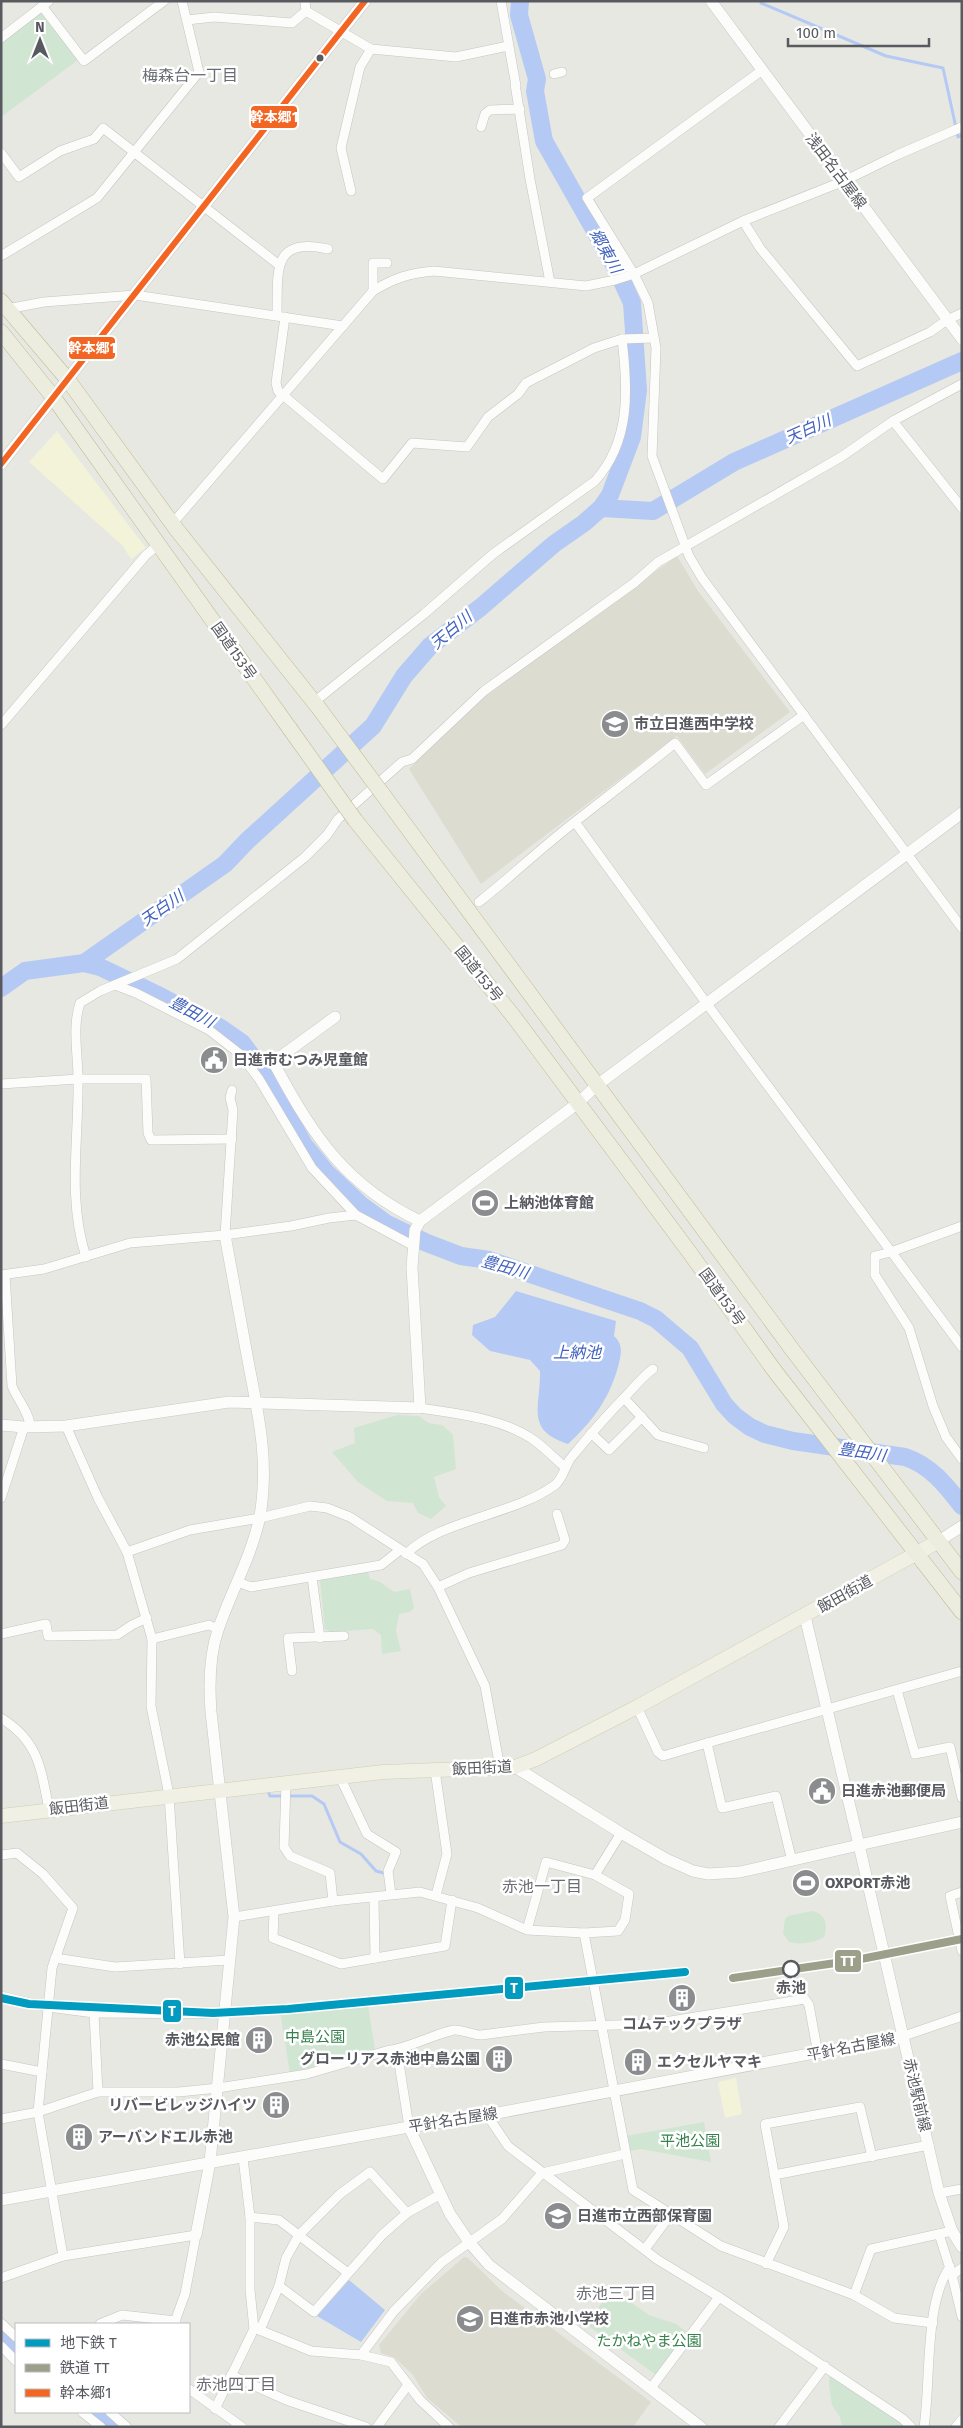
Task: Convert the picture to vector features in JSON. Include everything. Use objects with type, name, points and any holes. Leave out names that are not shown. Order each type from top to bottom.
[{"type":"highway","name":"国道153号","points":[[4,305],[68,380],[172,524],[316,704],[596,1086],[846,1420],[942,1540],[962,1572]]},
{"type":"highway","name":"国道153号","points":[[1,332],[54,398],[355,820],[514,1017],[774,1370],[856,1473],[962,1612]]},
{"type":"main road","name":"飯田街道","points":[[1,1816],[220,1789],[340,1777],[435,1770],[515,1767],[536,1759],[636,1707],[942,1540]]},
{"type":"street","points":[[1,38],[46,4],[84,61],[164,1]]},
{"type":"street","points":[[1,256],[97,198],[199,72],[182,1]]},
{"type":"street","points":[[1,464],[366,1]]},
{"type":"street","points":[[501,1],[530,179],[550,282]]},
{"type":"street","name":"浅田名古屋線","points":[[711,1],[761,71],[962,339]]},
{"type":"street","points":[[187,20],[214,17],[292,23],[305,6],[340,33],[371,49],[456,57],[508,46]]},
{"type":"street","points":[[351,190],[341,148],[360,67],[371,49]]},
{"type":"street","points":[[761,71],[587,198],[634,274],[648,303],[654,338],[652,456],[684,543],[702,578],[962,928]]},
{"type":"street","points":[[482,127],[485,114],[490,110],[520,109]]},
{"type":"street","points":[[172,524],[373,291],[393,279],[412,272],[434,271],[586,286],[615,280],[634,274],[743,221],[844,182],[896,155],[961,127]]},
{"type":"street","points":[[1,153],[19,177],[60,151],[94,139],[103,128],[279,265]]},
{"type":"street","points":[[743,221],[760,248],[858,366],[930,332],[947,320],[962,313]]},
{"type":"street","points":[[328,249],[312,245],[296,246],[285,252],[279,265],[281,316],[276,383],[278,391],[383,479],[412,443],[467,446],[488,418],[518,394],[526,383],[588,351],[622,340],[654,338]]},
{"type":"street","points":[[373,291],[373,263],[387,263]]},
{"type":"street","points":[[4,305],[135,295],[343,326]]},
{"type":"street","points":[[316,704],[494,554],[595,481],[606,469],[619,441],[624,415],[626,378],[622,340]]},
{"type":"street","points":[[86,1257],[74,1207],[78,1080],[76,1016],[80,1003],[117,984],[177,959],[305,857],[327,835],[338,819],[402,762],[412,759],[484,691],[634,583],[684,543],[842,457],[893,421],[962,384]]},
{"type":"street","points":[[893,421],[962,508]]},
{"type":"street","points":[[1,725],[146,555],[158,544]]},
{"type":"street","points":[[479,902],[575,822],[624,786],[675,743],[706,785],[804,715]]},
{"type":"street","points":[[420,1408],[412,1267],[418,1225],[578,1103],[596,1086],[962,813]]},
{"type":"street","points":[[575,822],[707,1004],[962,1347]]},
{"type":"street","points":[[117,984],[209,1030],[240,1054],[259,1078],[312,1168],[356,1215],[414,1244]]},
{"type":"street","points":[[335,1017],[280,1057],[276,1067],[312,1129],[346,1170],[390,1207],[418,1225]]},
{"type":"street","points":[[1,1084],[146,1079],[148,1133],[151,1140],[232,1139]]},
{"type":"street","points":[[102,2323],[122,2314],[175,2323],[185,2294],[210,2162],[218,2088],[234,1917],[209,1691],[211,1658],[218,1629],[250,1552],[260,1518],[265,1470],[262,1436],[225,1235],[232,1139],[232,1090]]},
{"type":"street","points":[[1,1498],[29,1419],[12,1386],[3,1275],[44,1269],[130,1243],[225,1235],[356,1215]]},
{"type":"street","points":[[962,1226],[875,1256],[875,1274],[909,1328],[932,1406],[946,1437],[962,1459]]},
{"type":"street","points":[[238,1582],[251,1587],[381,1565],[415,1545],[444,1532],[519,1504],[559,1482],[565,1467],[591,1432],[653,1369]]},
{"type":"street","points":[[624,1398],[658,1435],[704,1448]]},
{"type":"street","points":[[1,1424],[27,1427],[66,1426],[209,1403],[256,1402],[420,1408],[474,1417],[509,1428],[534,1440],[565,1467]]},
{"type":"street","points":[[591,1432],[609,1450],[642,1417]]},
{"type":"street","points":[[66,1426],[98,1498],[127,1552],[152,1639],[151,1706],[169,1796],[180,1964]]},
{"type":"street","points":[[127,1552],[190,1530],[260,1518],[310,1506],[327,1508],[350,1517],[423,1564],[438,1587],[482,1679],[500,1768]]},
{"type":"street","points":[[438,1587],[469,1573],[562,1544],[565,1540],[556,1514]]},
{"type":"street","points":[[942,1540],[962,1526]]},
{"type":"street","points":[[312,1577],[320,1638]]},
{"type":"street","name":"赤池駅前線","points":[[805,1616],[828,1708],[939,2193],[952,2231],[962,2247]]},
{"type":"street","points":[[1,1634],[46,1624],[48,1636],[117,1635],[147,1618]]},
{"type":"street","points":[[152,1639],[209,1625],[218,1629]]},
{"type":"street","points":[[292,1671],[288,1638],[344,1636]]},
{"type":"street","points":[[636,1707],[658,1752],[663,1756],[962,1670]]},
{"type":"street","points":[[897,1690],[915,1754],[950,1747],[962,1798]]},
{"type":"street","points":[[1,1718],[19,1728],[30,1742],[37,1758],[50,1810]]},
{"type":"street","points":[[707,1743],[722,1808],[776,1796],[792,1860]]},
{"type":"street","points":[[515,1767],[621,1833],[680,1866],[708,1874],[740,1872],[962,1822]]},
{"type":"street","points":[[435,1770],[447,1854],[436,1895]]},
{"type":"street","points":[[340,1777],[367,1834],[396,1852],[388,1871],[391,1894]]},
{"type":"street","points":[[286,1783],[284,1848],[290,1856],[330,1873],[333,1901]]},
{"type":"street","points":[[595,1875],[621,1833]]},
{"type":"street","points":[[1,1855],[17,1853],[43,1874],[73,1908],[55,1958],[48,2007],[38,2112],[63,2256]]},
{"type":"street","points":[[234,1917],[333,1901],[420,1892],[478,1908],[527,1930],[584,1933],[618,1931],[625,1920],[629,1894],[595,1875],[546,1862],[527,1930]]},
{"type":"street","points":[[962,1892],[950,1896],[962,1952]]},
{"type":"street","points":[[374,1898],[375,1958]]},
{"type":"street","points":[[274,1912],[273,1938],[341,1964],[444,1946],[452,1900]]},
{"type":"street","points":[[584,1933],[633,2190],[721,2246],[854,2295],[894,2318],[932,2323]]},
{"type":"street","points":[[55,1958],[115,1966],[229,1960]]},
{"type":"street","points":[[1,1996],[48,2007],[94,2014],[224,2014]]},
{"type":"street","points":[[1,2119],[38,2112],[98,2092],[179,2092],[307,2074],[386,2051],[397,2050],[456,2030],[471,2035],[481,2035],[544,2027],[652,2024],[805,1999],[809,2005],[818,2054]]},
{"type":"street","points":[[94,2014],[98,2092]]},
{"type":"street","points":[[904,2036],[962,2016]]},
{"type":"street","name":"平針名古屋線","points":[[1,2200],[409,2127],[487,2115],[752,2064],[818,2054],[904,2036]]},
{"type":"street","points":[[397,2050],[409,2127],[450,2214],[469,2242],[489,2265],[702,2427]]},
{"type":"street","points":[[1,2064],[42,2072]]},
{"type":"street","points":[[766,2264],[784,2227],[764,2124],[860,2107],[872,2157]]},
{"type":"street","points":[[487,2115],[508,2146],[658,2260],[825,2366],[903,2418],[911,2427]]},
{"type":"street","points":[[774,2175],[929,2145]]},
{"type":"street","points":[[361,2355],[394,2311],[442,2262],[502,2219],[542,2173],[625,2154]]},
{"type":"street","points":[[243,2158],[250,2217],[250,2290],[257,2330]]},
{"type":"street","points":[[215,2409],[231,2375],[257,2330],[279,2286],[286,2258],[299,2235],[340,2194],[370,2172],[407,2213]]},
{"type":"street","points":[[939,2193],[962,2189]]},
{"type":"street","points":[[279,2286],[314,2312],[382,2235],[407,2213],[442,2194]]},
{"type":"street","points":[[644,2249],[671,2214]]},
{"type":"street","points":[[250,2217],[279,2220],[348,2273]]},
{"type":"street","points":[[854,2295],[871,2249],[952,2231]]},
{"type":"street","points":[[939,2234],[951,2271],[962,2317]]},
{"type":"street","points":[[1,2278],[63,2256],[196,2235]]},
{"type":"street","points":[[924,2427],[932,2323],[943,2276],[951,2271],[962,2268]]},
{"type":"street","points":[[651,2388],[719,2297]]},
{"type":"street","points":[[1,2322],[15,2336]]},
{"type":"street","points":[[257,2330],[311,2351],[361,2355],[391,2362],[420,2400],[449,2427]]},
{"type":"street","points":[[1,2346],[15,2360]]},
{"type":"street","points":[[779,2427],[825,2366]]},
{"type":"street","points":[[231,2375],[286,2400],[366,2427]]},
{"type":"street","points":[[377,2427],[408,2385]]},
{"type":"street","points":[[190,2390],[242,2427]]},
{"type":"street","points":[[83,2413],[101,2427]]},
{"type":"street","points":[[111,2413],[127,2427]]},
{"type":"street","points":[[957,2427],[962,2421]]},
{"type":"shaded area","points":[[57,431],[146,548],[131,559],[123,546],[29,462]]},
{"type":"shaded area","name":"市立日進西中学校","points":[[677,556],[698,591],[790,712],[705,774],[677,736],[481,884],[409,769],[486,694]]},
{"type":"shaded area","points":[[736,2078],[742,2114],[725,2118],[718,2082]]},
{"type":"shaded area","name":"日進市赤池小学校","points":[[464,2257],[468,2258],[502,2291],[651,2402],[633,2427],[462,2427],[427,2398],[413,2375],[395,2358],[381,2353],[379,2345],[421,2294]]},
{"type":"green space","points":[[41,13],[78,60],[1,117],[1,44]]},
{"type":"green space","points":[[397,1415],[419,1416],[428,1423],[442,1425],[453,1435],[456,1469],[434,1477],[439,1497],[446,1506],[431,1519],[418,1513],[413,1503],[387,1501],[358,1482],[332,1452],[355,1443],[354,1428]]},
{"type":"green space","points":[[368,1571],[370,1579],[380,1582],[394,1592],[410,1589],[414,1608],[410,1612],[399,1614],[396,1631],[401,1651],[382,1654],[381,1635],[373,1629],[331,1632],[325,1629],[320,1580]]},
{"type":"green space","points":[[812,1911],[817,1912],[825,1921],[824,1937],[806,1943],[789,1942],[783,1933],[785,1919],[788,1916]]},
{"type":"green space","name":"中島公園","points":[[367,1999],[375,2050],[290,2073],[280,2011]]},
{"type":"green space","name":"平池公園","points":[[704,2122],[711,2162],[641,2149],[629,2151],[626,2136]]},
{"type":"green space","name":"たかねやま公園","points":[[612,2289],[649,2315],[676,2324],[687,2332],[656,2375],[586,2324]]},
{"type":"green space","points":[[834,2374],[901,2422],[905,2427],[842,2427],[840,2418],[833,2407],[830,2394],[829,2378]]},
{"type":"water","name":"上納池","points":[[516,1291],[616,1321],[614,1336],[619,1343],[621,1354],[614,1379],[599,1409],[568,1444],[545,1432],[540,1424],[538,1406],[540,1371],[530,1360],[490,1351],[472,1335],[473,1325],[495,1317]]},
{"type":"water","points":[[349,2280],[385,2310],[361,2342],[317,2316]]},
{"type":"waterway","name":"天白川","points":[[1,988],[25,971],[84,963],[225,864],[247,841],[373,726],[404,676],[430,646],[481,607],[554,544],[584,523],[601,508],[610,495],[632,437],[638,390],[632,303],[616,268],[544,141],[535,91],[537,79],[519,15],[520,1]]},
{"type":"waterway","points":[[761,3],[886,56],[943,68],[958,137],[962,135]]},
{"type":"waterway","name":"天白川","points":[[601,508],[653,511],[734,462],[962,361]]},
{"type":"waterway","name":"豊田川","points":[[84,963],[100,967],[156,994],[219,1027],[242,1043],[260,1067],[304,1145],[326,1172],[361,1205],[387,1224],[427,1243],[461,1256],[489,1260],[640,1311],[656,1319],[690,1348],[724,1404],[735,1416],[750,1427],[765,1434],[793,1441],[905,1457],[930,1470],[944,1483],[962,1506]]},
{"type":"waterway","points":[[267,1789],[270,1796],[312,1796],[324,1804],[340,1842],[361,1854],[376,1871],[384,1873]]},
{"type":"waterway","points":[[1,2337],[15,2351]]},
{"type":"waterway","points":[[94,2413],[112,2427]]},
{"type":"metro line","name":"T","points":[[1,1998],[29,2004],[213,2013],[288,2009],[685,1972]]},
{"type":"rail line","name":"TT","points":[[733,1978],[856,1960],[962,1939]]},
{"type":"transit line","name":"幹本郷1","points":[[1,464],[365,1]]},
{"type":"place","name":"市立日進西中学校","points":[[615,724]]},
{"type":"place","name":"日進市むつみ児童館","points":[[214,1060]]},
{"type":"place","name":"上納池体育館","points":[[485,1203]]},
{"type":"place","name":"日進赤池郵便局","points":[[822,1791]]},
{"type":"place","name":"OXPORT赤池","points":[[806,1883]]},
{"type":"place","name":"赤池","points":[[791,1969]]},
{"type":"place","name":"コムテックプラザ","points":[[682,1998]]},
{"type":"place","name":"赤池公民館","points":[[259,2040]]},
{"type":"place","name":"グローリアス赤池中島公園","points":[[499,2059]]},
{"type":"place","name":"エクセルヤマキ","points":[[638,2062]]},
{"type":"place","name":"リバービレッジハイツ","points":[[276,2105]]},
{"type":"place","name":"アーバンドエル赤池","points":[[79,2137]]},
{"type":"place","name":"日進市立西部保育園","points":[[558,2216]]},
{"type":"place","name":"日進市赤池小学校","points":[[470,2319]]},
{"type":"district","name":"梅森台一丁目","points":[[190,75]]},
{"type":"district","name":"赤池一丁目","points":[[542,1886]]},
{"type":"district","name":"赤池三丁目","points":[[616,2293]]},
{"type":"district","name":"赤池四丁目","points":[[236,2384]]},
{"type":"water label","name":"郷東川","points":[[606,251]]}]
